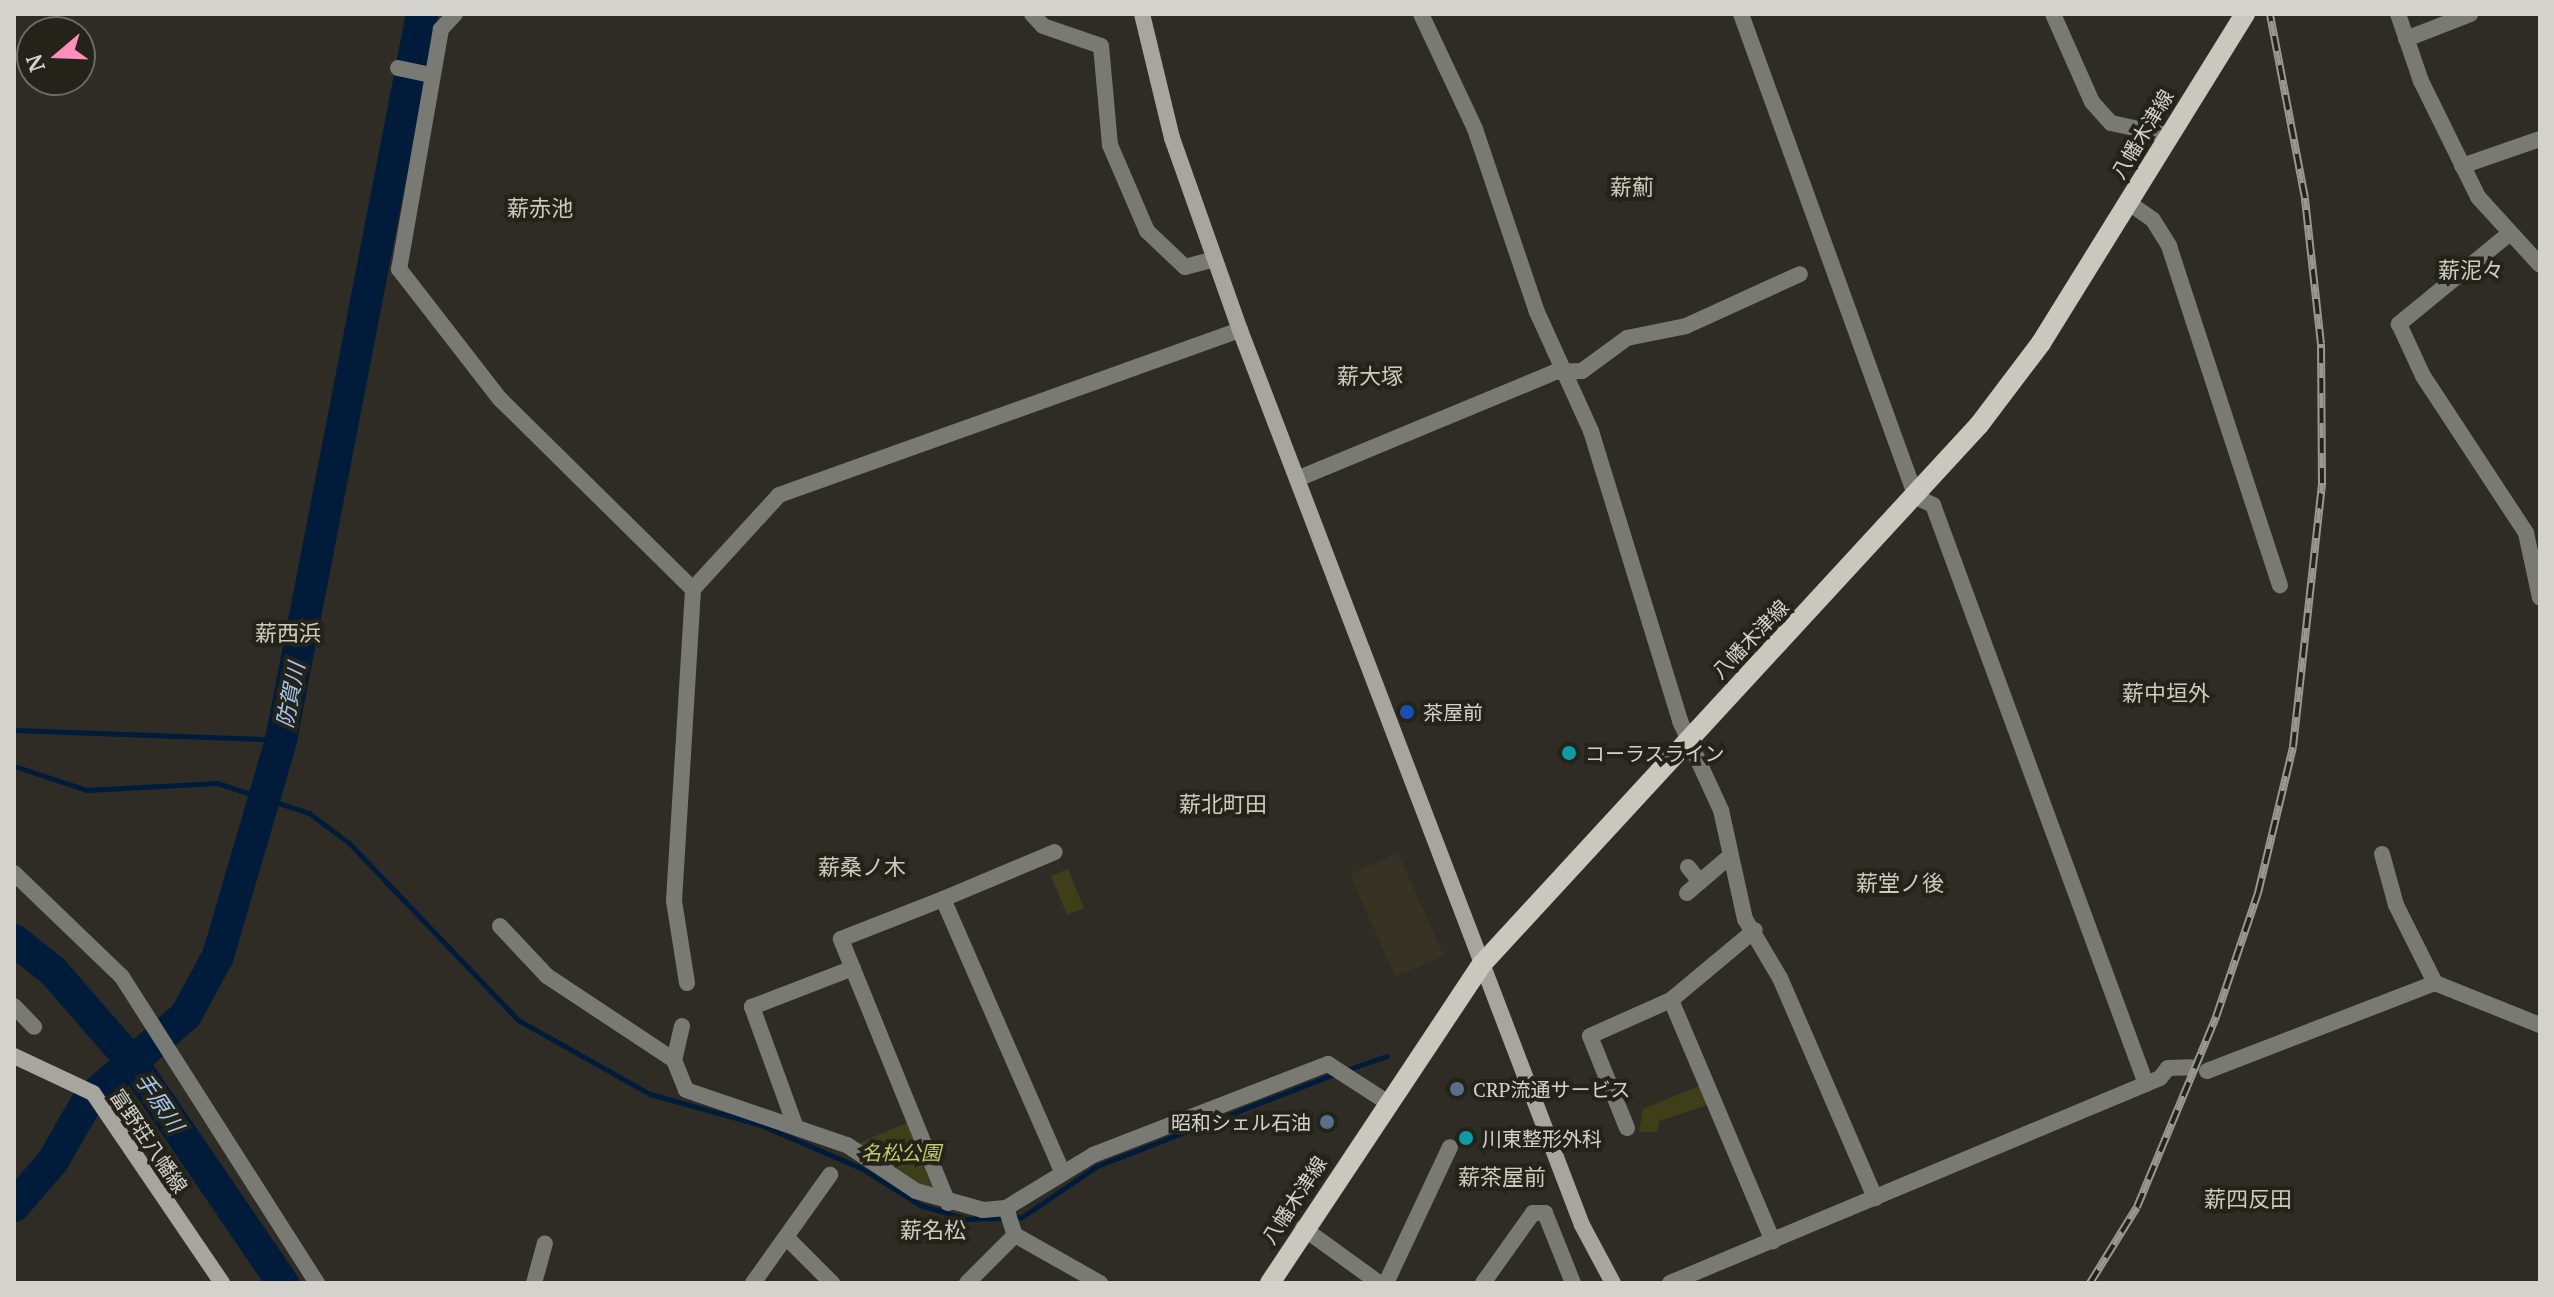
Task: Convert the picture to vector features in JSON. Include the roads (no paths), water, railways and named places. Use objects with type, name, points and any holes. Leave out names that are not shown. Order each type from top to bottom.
[{"type":"main road","name":"八幡木津線","points":[[1270,1283],[1303,1228],[1483,963],[1688,737],[1916,497],[2041,343],[2129,203],[2167,135],[2245,14]]},
{"type":"street","points":[[455,14],[441,29],[428,74],[399,269],[500,399],[693,589]]},
{"type":"street","points":[[1032,14],[1043,26],[1101,46],[1110,145],[1147,231],[1185,267],[1214,259]]},
{"type":"street","points":[[1142,14],[1172,138],[1240,330],[1582,1225],[1613,1283]]},
{"type":"street","points":[[1421,14],[1475,129],[1537,312],[1568,371],[1688,737],[1721,810],[1745,919],[1755,930],[1875,1198]]},
{"type":"street","points":[[1741,14],[1916,497],[1933,505],[2146,1084]]},
{"type":"street","points":[[2053,14],[2092,102],[2111,123],[2167,135]]},
{"type":"street","points":[[2398,14],[2462,166],[2510,233],[2540,265]]},
{"type":"street","points":[[2406,39],[2470,14]]},
{"type":"street","points":[[398,68],[428,74]]},
{"type":"street","points":[[2462,166],[2540,139]]},
{"type":"street","points":[[2129,203],[2153,220],[2169,246],[2280,585]]},
{"type":"street","points":[[2510,233],[2399,324],[2423,376],[2526,533],[2540,598]]},
{"type":"street","points":[[1297,479],[1568,371],[1582,371],[1627,338],[1686,326],[1800,274]]},
{"type":"street","points":[[687,983],[674,901],[693,589],[779,495],[1240,330]]},
{"type":"street","points":[[948,1203],[841,939],[1055,852]]},
{"type":"street","points":[[2382,854],[2396,905],[2435,983],[2540,1025]]},
{"type":"street","points":[[1688,867],[1694,888],[1730,856]]},
{"type":"street","points":[[14,873],[122,977],[317,1283]]},
{"type":"street","points":[[943,899],[1062,1172]]},
{"type":"street","points":[[500,926],[547,976],[674,1060],[686,1090],[795,1125],[871,1157],[916,1191],[1010,1221],[1100,1283]]},
{"type":"street","points":[[1627,1128],[1590,1036],[1671,1000],[1755,930]]},
{"type":"street","points":[[795,1125],[752,1007],[853,968]]},
{"type":"street","points":[[1670,1283],[2146,1084],[2168,1068],[2199,1069],[2435,983]]},
{"type":"street","points":[[1671,1000],[1773,1241]]},
{"type":"street","points":[[14,1006],[34,1027]]},
{"type":"street","points":[[674,1060],[682,1026]]},
{"type":"street","name":"富野荘八幡線","points":[[14,1056],[93,1093],[222,1283]]},
{"type":"street","points":[[967,1283],[1010,1221],[1062,1172],[1328,1064],[1387,1102]]},
{"type":"street","points":[[1386,1283],[1450,1147]]},
{"type":"street","points":[[753,1283],[830,1175]]},
{"type":"street","points":[[1483,1283],[1533,1213],[1545,1213],[1573,1283]]},
{"type":"street","points":[[1303,1228],[1379,1283]]},
{"type":"street","points":[[787,1238],[832,1283]]},
{"type":"street","points":[[534,1283],[545,1243]]},
{"type":"waterway","name":"防賀川","points":[[14,1206],[53,1161],[88,1100],[186,1015],[218,956],[281,740],[422,14]]},
{"type":"waterway","points":[[14,730],[281,740]]},
{"type":"waterway","points":[[14,766],[87,790],[217,783],[309,813],[349,843],[518,1020],[650,1094],[761,1125],[861,1168],[920,1205],[966,1219],[1022,1217],[1097,1166],[1337,1073]]},
{"type":"waterway","name":"手原川","points":[[14,940],[53,971],[132,1062],[283,1283]]},
{"type":"waterway","points":[[1346,1070],[1387,1056]]},
{"type":"railway","points":[[2090,1283],[2137,1207],[2216,1017],[2258,893],[2293,747],[2322,483],[2321,344],[2305,198],[2270,14]]},
{"type":"place","name":"茶屋前","points":[[1407,712]]},
{"type":"place","name":"コーラスライン","points":[[1569,753]]},
{"type":"place","name":"CRP流通サービス","points":[[1457,1089]]},
{"type":"place","name":"昭和シェル石油","points":[[1327,1122]]},
{"type":"place","name":"川東整形外科","points":[[1466,1138]]},
{"type":"district","name":"薪薊","points":[[1632,187]]},
{"type":"district","name":"薪赤池","points":[[540,208]]},
{"type":"district","name":"薪泥々","points":[[2471,270]]},
{"type":"district","name":"薪大塚","points":[[1370,376]]},
{"type":"district","name":"薪西浜","points":[[288,633]]},
{"type":"district","name":"薪中垣外","points":[[2166,693]]},
{"type":"district","name":"薪北町田","points":[[1223,804]]},
{"type":"district","name":"薪桑ノ木","points":[[862,867]]},
{"type":"district","name":"薪堂ノ後","points":[[1900,883]]},
{"type":"district","name":"薪茶屋前","points":[[1502,1177]]},
{"type":"district","name":"薪四反田","points":[[2248,1199]]},
{"type":"district","name":"薪名松","points":[[933,1230]]},
{"type":"park label","name":"名松公園","points":[[901,1152]]}]
